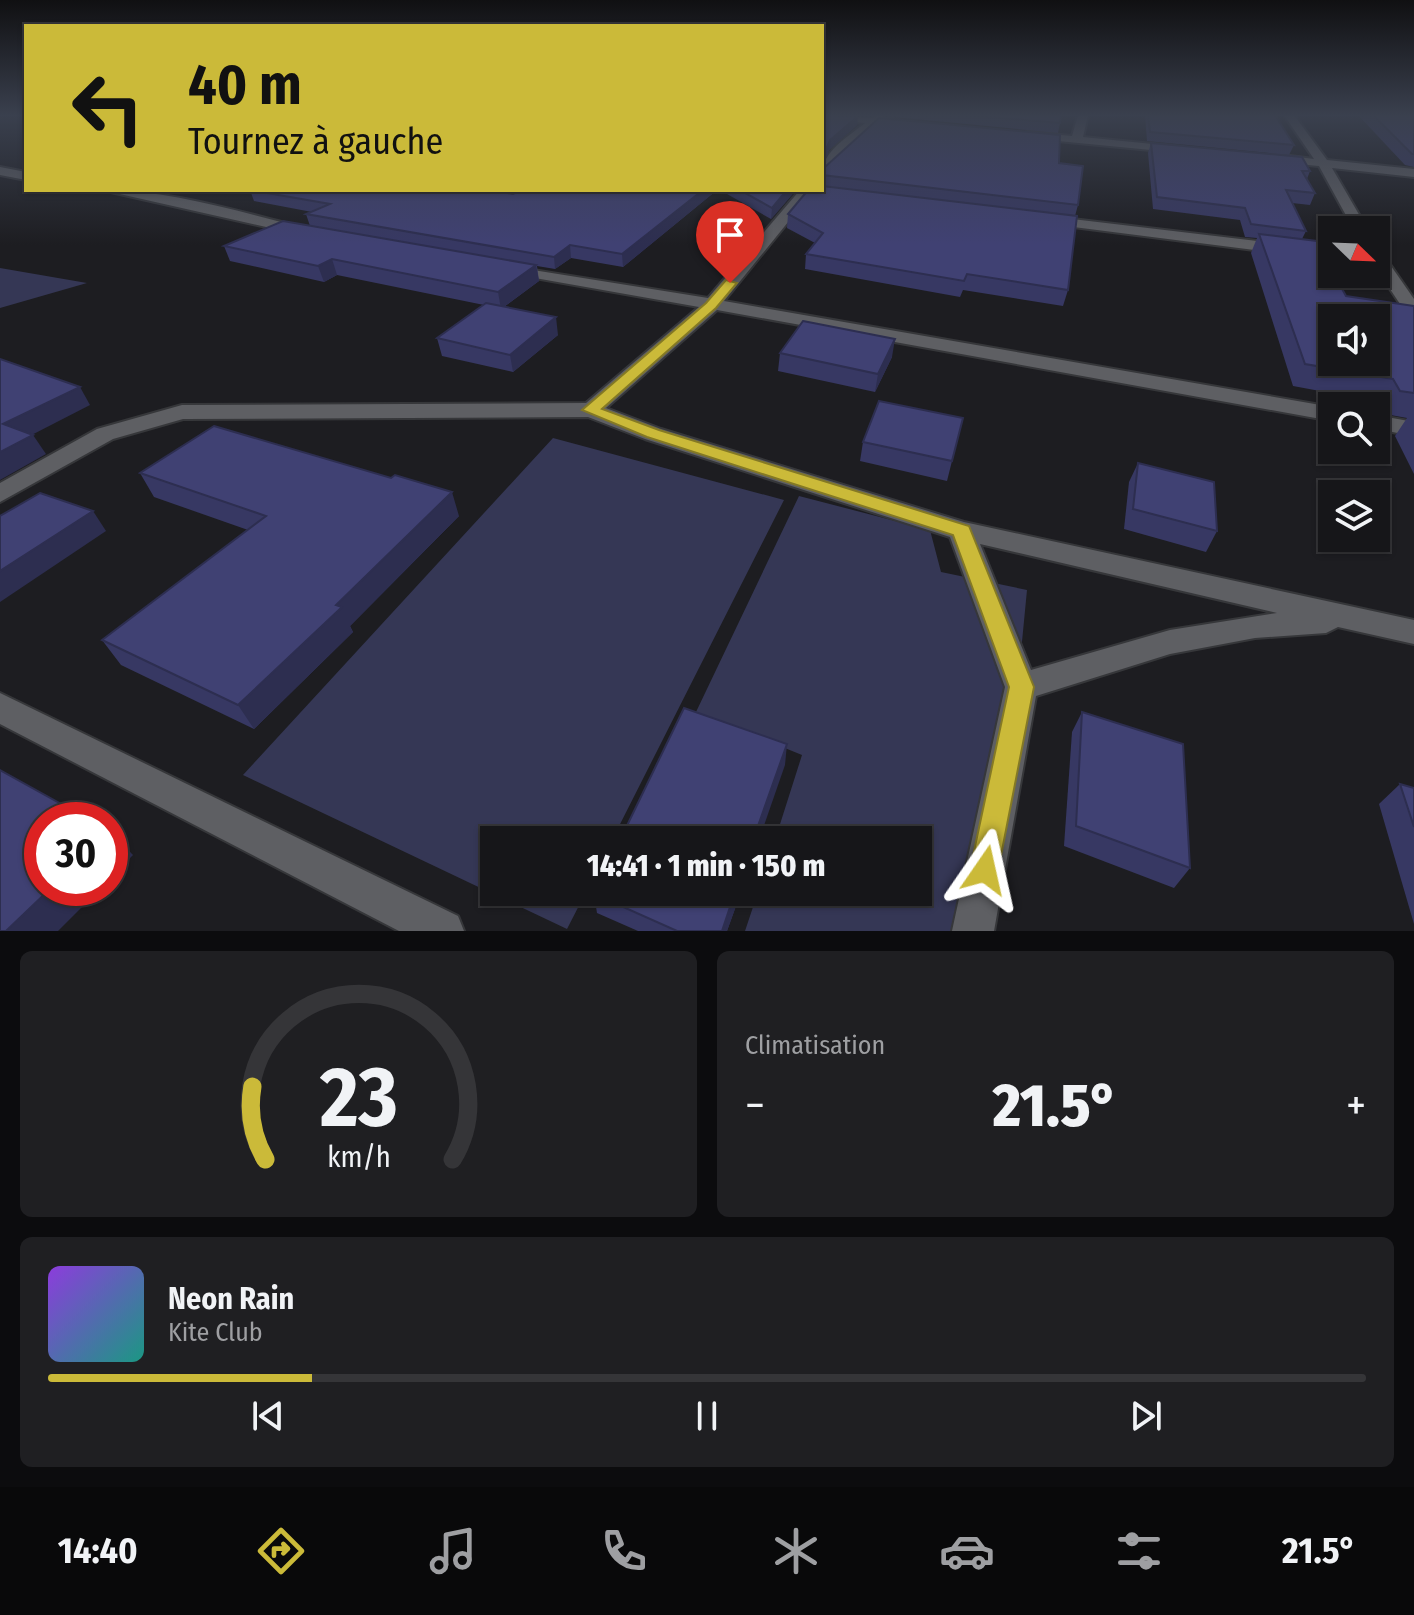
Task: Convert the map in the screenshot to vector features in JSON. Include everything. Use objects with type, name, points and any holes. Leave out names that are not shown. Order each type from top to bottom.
[{"type":"street","points":[[1277,158],[1414,173]]},
{"type":"street","points":[[1320,158],[1353,216]]},
{"type":"street","points":[[0,171],[24,176]]},
{"type":"street","points":[[121,192],[318,234]]},
{"type":"street","points":[[591,410],[711,306],[811,192]]},
{"type":"street","points":[[1038,219],[1318,253]]},
{"type":"street","points":[[483,263],[1318,412]]},
{"type":"street","points":[[1390,278],[1414,312]]},
{"type":"street","points":[[0,494],[105,434],[182,412],[591,410],[653,434],[961,531],[1414,632]]},
{"type":"street","points":[[1390,425],[1414,429]]},
{"type":"street","points":[[961,531],[1021,687],[973,931]]},
{"type":"street","points":[[1021,687],[1170,642],[1255,626],[1352,619]]},
{"type":"street","points":[[0,708],[443,931]]},
{"type":"shaded area","points":[[0,268],[87,283],[0,308]]},
{"type":"shaded area","points":[[553,438],[784,500],[619,826],[480,826],[480,888],[243,775]]},
{"type":"shaded area","points":[[799,496],[930,530],[941,572],[1027,590],[994,931],[745,931],[753,906],[932,906],[932,826],[779,826],[802,755],[696,712]]},
{"type":"shaded area","points":[[519,906],[579,906],[567,929]]},
{"type":"building","points":[[834,158],[1059,158],[1059,163],[1083,166],[1078,205],[824,175],[825,167]]},
{"type":"building","points":[[1153,158],[1303,158],[1310,171],[1302,171],[1315,193],[1286,190],[1306,231],[1251,224],[1245,208],[1157,197]]},
{"type":"building","points":[[824,186],[1077,216],[1068,290],[967,274],[964,281],[806,254],[823,233],[788,214],[806,192],[824,192]]},
{"type":"building","points":[[261,192],[700,192],[622,254],[570,245],[554,257],[306,214],[330,204]]},
{"type":"building","points":[[744,192],[785,192],[772,208]]},
{"type":"building","points":[[283,221],[536,265],[498,292],[332,259],[318,266],[224,246]]},
{"type":"building","points":[[1259,234],[1317,241],[1318,288],[1342,288],[1346,296],[1414,306],[1414,393],[1400,391],[1393,379],[1375,376],[1390,376],[1390,304],[1318,304],[1318,366],[1305,364]]},
{"type":"building","points":[[486,303],[556,317],[510,355],[437,338]]},
{"type":"building","points":[[803,321],[895,339],[878,374],[780,353]]},
{"type":"building","points":[[0,359],[80,387],[3,424],[33,435],[0,452]]},
{"type":"building","points":[[879,401],[963,418],[952,461],[863,442]]},
{"type":"building","points":[[214,426],[391,478],[395,475],[452,492],[336,605],[342,607],[238,705],[102,640],[266,516],[140,473]]},
{"type":"building","points":[[1138,463],[1214,482],[1217,531],[1133,509]]},
{"type":"building","points":[[40,493],[93,511],[0,571],[0,516]]},
{"type":"building","points":[[684,708],[787,744],[758,826],[627,826]]},
{"type":"building","points":[[1082,712],[1183,744],[1190,868],[1076,826]]},
{"type":"building","points":[[0,770],[58,802],[24,802],[24,906],[32,906],[6,931],[0,931]]},
{"type":"building","points":[[1400,784],[1414,788],[1414,827]]},
{"type":"building","points":[[621,906],[730,906],[722,931],[677,931]]},
{"type":"route","points":[[730,283],[711,306],[591,410],[653,434],[961,531],[1021,687],[985,870]]}]
